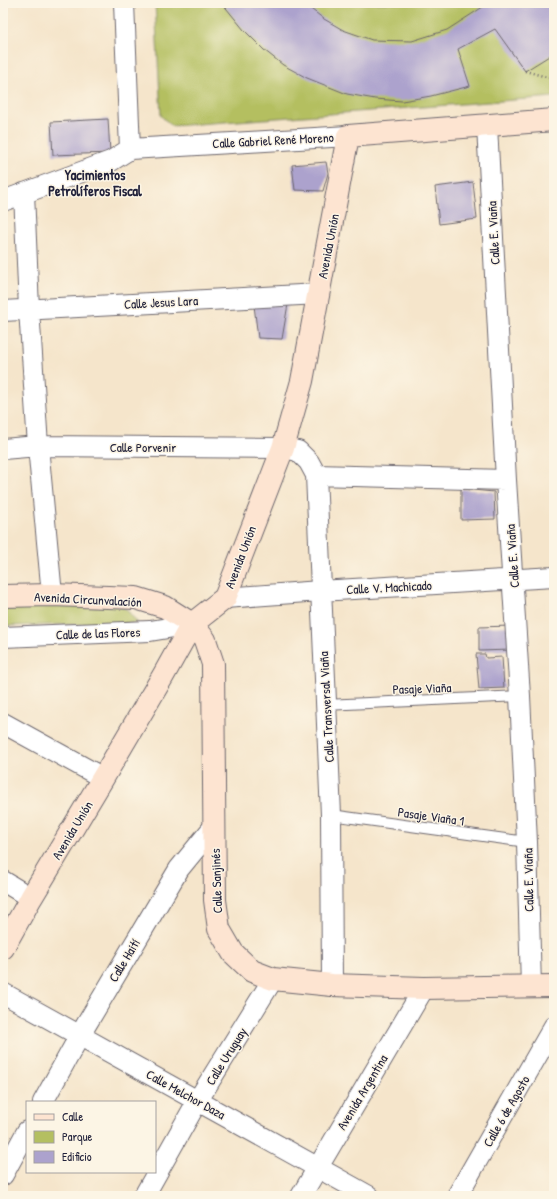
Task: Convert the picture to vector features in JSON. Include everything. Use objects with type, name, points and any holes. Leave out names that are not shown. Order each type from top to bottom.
[{"type":"street","points":[[3,201],[111,162],[130,149],[124,3]]},
{"type":"street","name":"Calle Gabriel René Moreno","points":[[130,149],[348,136],[554,120]]},
{"type":"street","name":"Calle E. Viaña","points":[[487,126],[506,480],[520,696],[527,842],[531,987]]},
{"type":"street","name":"Avenida Unión","points":[[3,948],[31,898],[159,683],[192,624],[224,598],[283,448],[302,381],[348,136]]},
{"type":"street","points":[[24,193],[29,309],[38,446],[52,595]]},
{"type":"street","name":"Calle Jesus Lara","points":[[3,311],[319,294]]},
{"type":"street","name":"Calle Porvenir","points":[[3,448],[38,446],[283,448]]},
{"type":"street","points":[[283,448],[298,451],[309,462],[316,475],[506,480]]},
{"type":"street","name":"Calle Transversal Viaña","points":[[316,475],[331,815],[332,985]]},
{"type":"street","name":"Calle V. Machicado","points":[[224,598],[320,590],[554,577]]},
{"type":"street","name":"Avenida Circunvalación","points":[[3,596],[52,595],[136,598],[166,607],[192,624]]},
{"type":"street","name":"Calle de las Flores","points":[[3,637],[150,631],[192,624]]},
{"type":"street","name":"Calle Sanjinés","points":[[192,624],[205,640],[213,664],[215,900],[219,929],[232,953],[252,971],[273,979],[332,985],[424,988],[554,986]]},
{"type":"street","points":[[3,723],[103,778]]},
{"type":"street","name":"Calle Haití","points":[[44,1101],[80,1035],[179,869],[215,824]]},
{"type":"street","points":[[3,881],[31,898]]},
{"type":"street","name":"Calle Uruguay","points":[[144,1196],[198,1100],[273,979]]},
{"type":"street","name":"Avenida Argentina","points":[[301,1196],[424,988]]},
{"type":"street","name":"Calle Melchor Daza","points":[[3,992],[369,1196]]},
{"type":"street","name":"Calle 6 de Agosto","points":[[457,1196],[554,1026]]},
{"type":"street","points":[[3,1175],[26,1133]]},
{"type":"lane","name":"Pasaje Viaña","points":[[326,705],[520,696]]},
{"type":"lane","name":"Pasaje Viaña 1","points":[[331,815],[527,842]]},
{"type":"path","points":[[525,71],[554,80]]},
{"type":"green space","points":[[155,3],[554,3],[554,97],[172,126],[161,116]]},
{"type":"green space","points":[[114,604],[126,609],[138,623],[3,626],[3,605]]},
{"type":"building","points":[[222,3],[303,3],[324,19],[343,30],[372,40],[412,41],[447,30],[489,3],[554,3],[554,53],[525,71],[495,29],[458,49],[470,86],[431,96],[402,101],[375,99],[347,94],[307,78],[283,65],[264,50],[244,30]]},
{"type":"building","points":[[108,119],[110,153],[53,155],[51,122]]},
{"type":"building","points":[[326,162],[328,173],[323,191],[295,190],[292,165]]},
{"type":"building","points":[[473,182],[477,219],[439,224],[435,187]]},
{"type":"building","points":[[288,304],[282,339],[258,338],[254,305]]},
{"type":"building","points":[[461,489],[494,492],[495,519],[461,520]]},
{"type":"building","points":[[510,626],[511,650],[479,651],[479,627]]},
{"type":"building","points":[[476,654],[485,654],[486,658],[502,657],[504,688],[479,689]]},
{"type":"district","name":"Yacimientos Petrolíferos Fiscal","points":[[95,184]]}]
